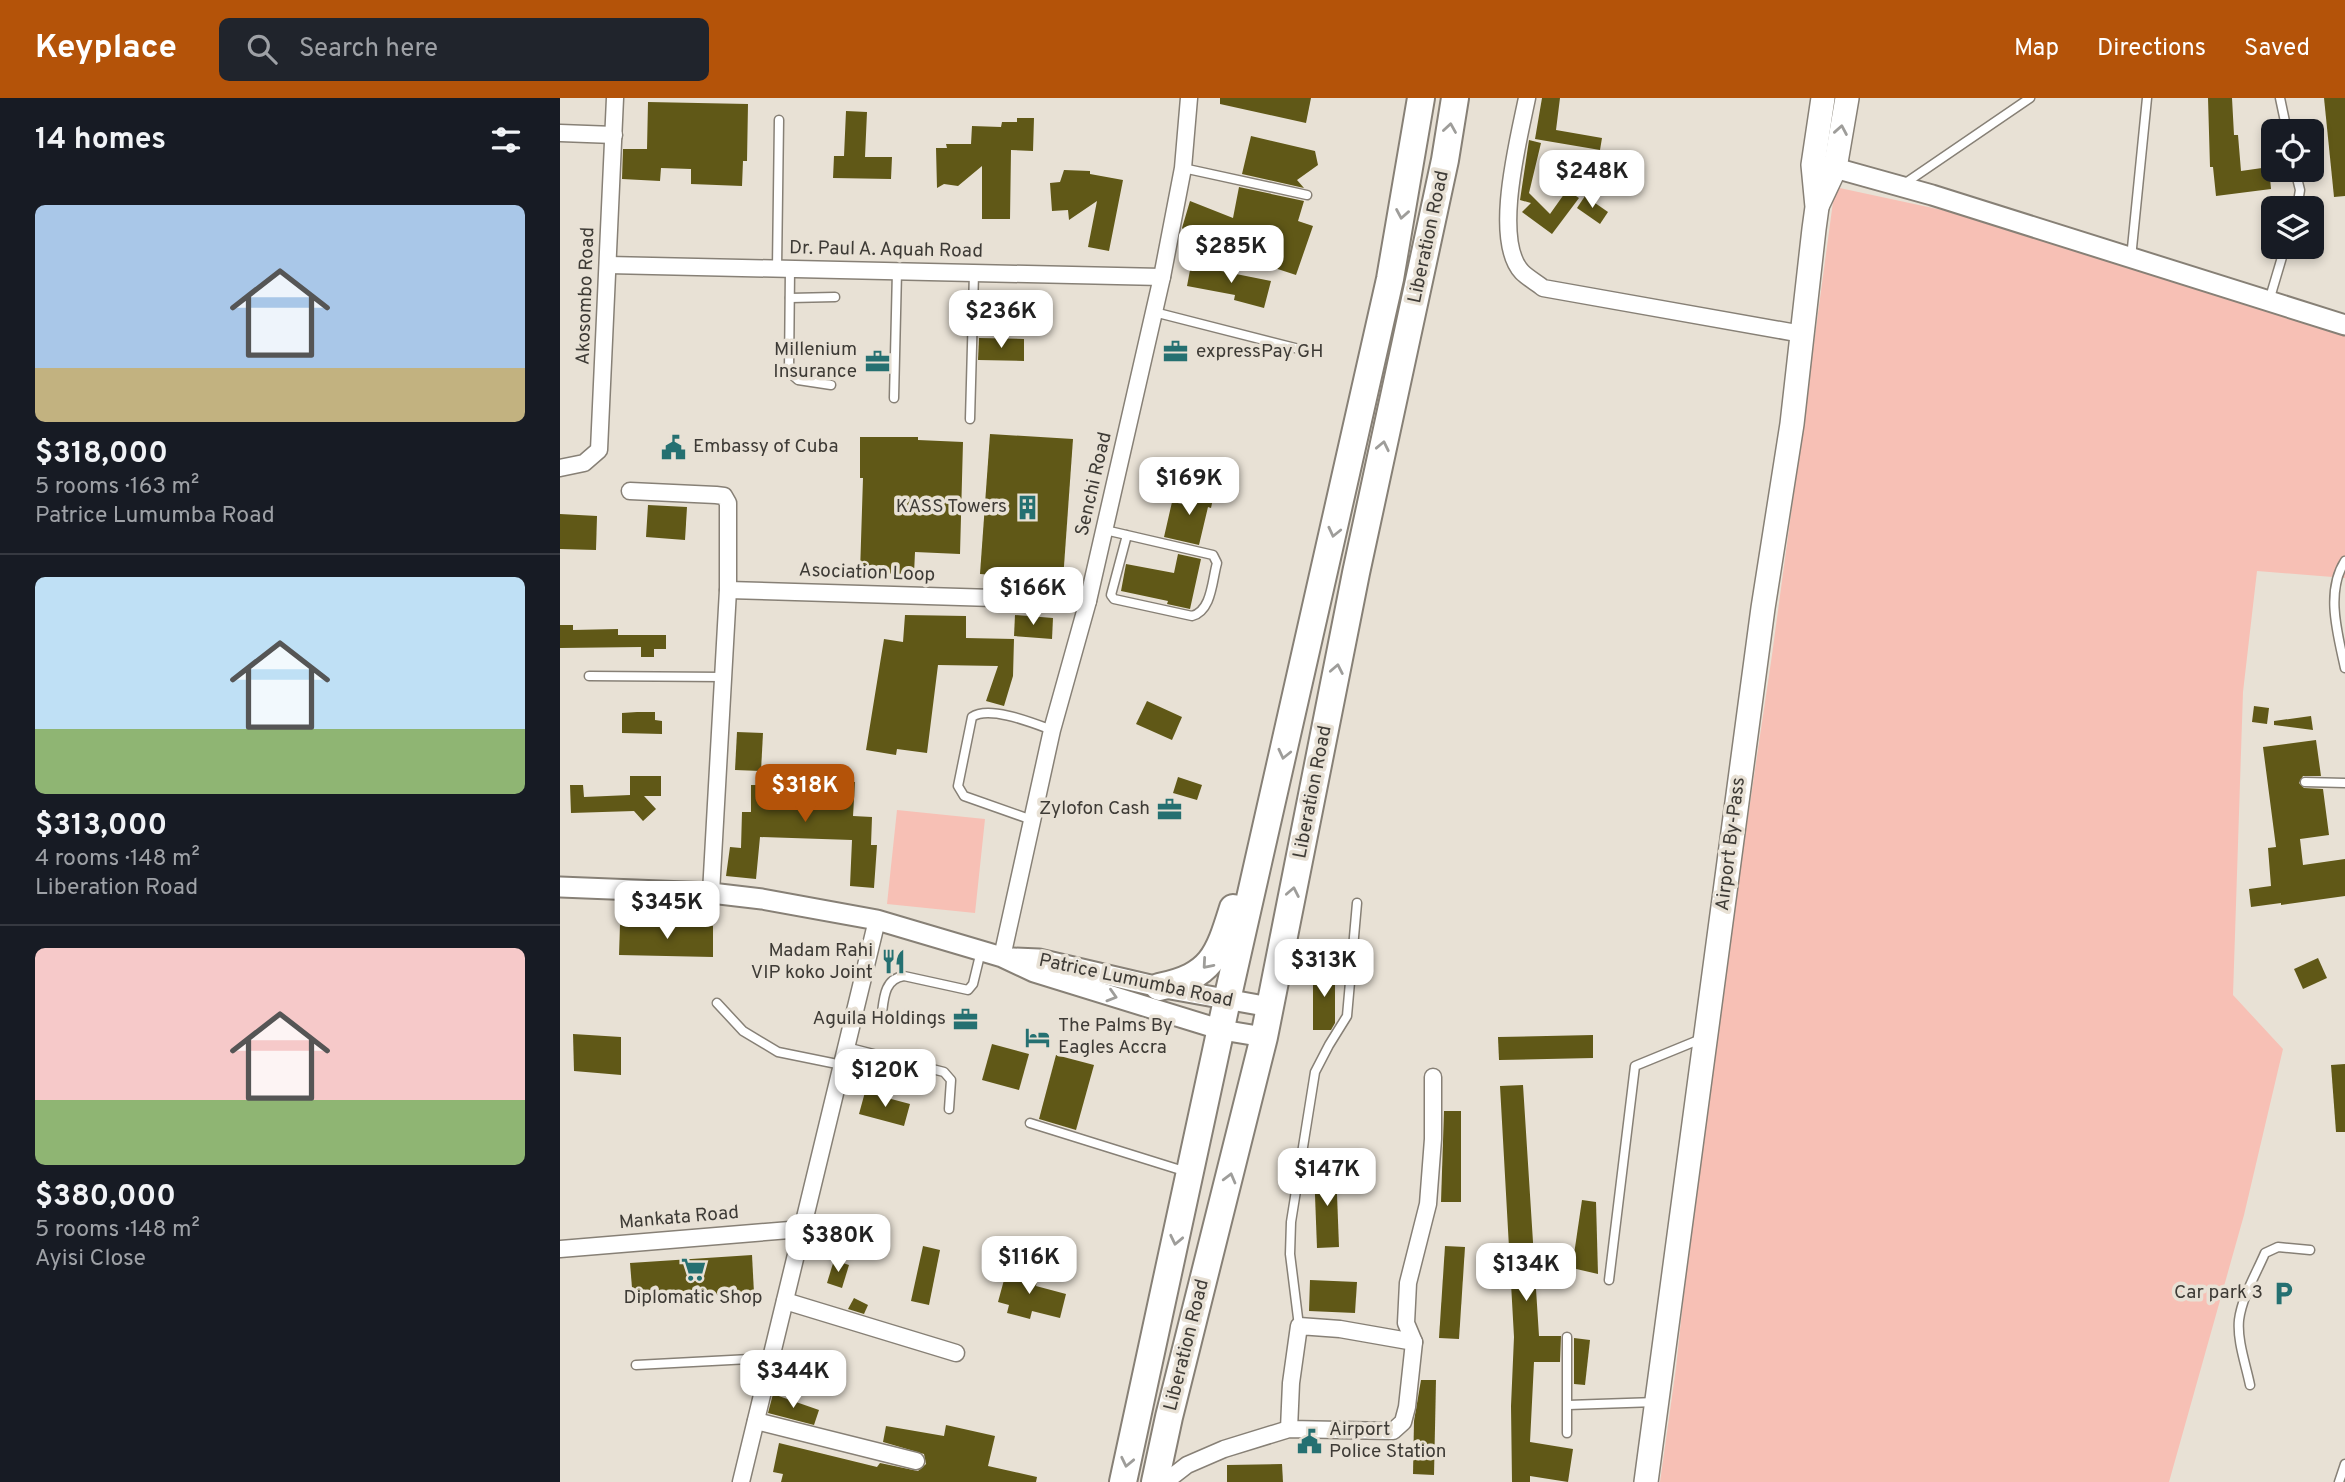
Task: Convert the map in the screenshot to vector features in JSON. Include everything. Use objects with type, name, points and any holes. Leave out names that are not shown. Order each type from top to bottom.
[{"type":"highway","name":"Liberation Road","points":[[1123,1482],[1190,1173],[1227,1031],[1227,1000],[1387,292],[1421,98]]},
{"type":"highway","name":"Liberation Road","points":[[1156,1482],[1169,1417],[1264,1037],[1356,573],[1445,160],[1455,98]]},
{"type":"highway","points":[[1159,988],[1194,978],[1209,963],[1224,937],[1237,894],[1259,860]]},
{"type":"highway","points":[[1205,1276],[1197,1234],[1197,1216],[1230,1073],[1227,1031]]},
{"type":"main road","name":"Airport By-Pass","points":[[1823,98],[1824,166]]},
{"type":"main road","name":"Airport By-Pass","points":[[1646,1482],[1763,608],[1792,424],[1816,207],[1824,166],[1847,98]]},
{"type":"street","name":"Akosombo Road","points":[[560,468],[584,463],[600,450],[615,98]]},
{"type":"street","name":"Senchi Road","points":[[1002,957],[1052,730],[1088,601],[1162,277],[1183,168],[1189,98]]},
{"type":"street","points":[[1527,98],[1508,197],[1509,237],[1513,255],[1521,271],[1543,289],[1802,334]]},
{"type":"street","points":[[560,132],[614,135]]},
{"type":"street","points":[[1824,166],[1901,186],[2345,325]]},
{"type":"street","name":"Dr. Paul A. Aquah Road","points":[[608,265],[1162,277]]},
{"type":"street","points":[[630,491],[723,496],[728,503],[728,590],[711,893]]},
{"type":"street","name":"Asociation Loop","points":[[728,590],[1088,601]]},
{"type":"street","name":"Patrice Lumumba Road","points":[[560,887],[711,893],[877,920],[1002,957],[1034,972],[1227,1031],[1264,1037]]},
{"type":"street","points":[[741,1482],[877,920]]},
{"type":"street","name":"Patrice Lumumba Road","points":[[1002,957],[1039,959],[1159,988],[1270,1007]]},
{"type":"street","points":[[1165,1482],[1187,1465],[1224,1449],[1289,1429],[1393,1431],[1403,1422],[1414,1342],[1406,1323],[1408,1283],[1428,1204],[1433,1139],[1433,1077]]},
{"type":"street","name":"Mankata Road","points":[[560,1249],[802,1228]]},
{"type":"street","points":[[785,1301],[956,1353]]},
{"type":"street","points":[[1289,1429],[1291,1383],[1299,1326],[1340,1329],[1414,1342]]},
{"type":"street","points":[[756,1420],[916,1461]]},
{"type":"lane","points":[[1901,186],[2030,98]]},
{"type":"lane","points":[[2131,258],[2147,98]]},
{"type":"lane","points":[[2280,98],[2284,119]]},
{"type":"lane","points":[[779,120],[784,269],[790,298],[789,372],[798,380],[831,385]]},
{"type":"lane","points":[[1183,168],[1307,195]]},
{"type":"lane","points":[[2269,302],[2282,259]]},
{"type":"lane","points":[[894,398],[897,271]]},
{"type":"lane","points":[[970,419],[974,273]]},
{"type":"lane","points":[[790,298],[835,297]]},
{"type":"lane","points":[[1154,312],[1299,349]]},
{"type":"lane","points":[[1105,530],[1127,535],[1213,555],[1217,563],[1206,607],[1200,614],[1192,616],[1114,599],[1111,595],[1127,535]]},
{"type":"lane","points":[[2345,561],[2340,568],[2333,613],[2345,668]]},
{"type":"lane","points":[[589,676],[723,677]]},
{"type":"lane","points":[[1032,820],[964,796],[960,791],[958,786],[972,717],[989,712],[1052,730]]},
{"type":"lane","points":[[2305,782],[2345,783]]},
{"type":"lane","points":[[1299,1326],[1290,1254],[1291,1222],[1315,1072],[1328,1045],[1347,1016],[1357,903]]},
{"type":"lane","points":[[881,1020],[887,985],[896,977],[904,976],[968,990],[973,984],[981,951]]},
{"type":"lane","points":[[718,1003],[743,1031],[778,1052],[842,1065]]},
{"type":"lane","points":[[1608,1280],[1635,1066],[1704,1038]]},
{"type":"lane","points":[[846,1047],[944,1072],[951,1080],[949,1110]]},
{"type":"lane","points":[[1030,1123],[1190,1173]]},
{"type":"lane","points":[[2250,1385],[2239,1334],[2239,1320],[2265,1253],[2278,1247],[2309,1250]]},
{"type":"lane","points":[[1567,1338],[1567,1433]]},
{"type":"lane","points":[[636,1365],[771,1358]]},
{"type":"lane","points":[[1568,1405],[1657,1402]]},
{"type":"lane","points":[[2339,1482],[2345,1464]]},
{"type":"shaded area","points":[[1835,187],[2091,242],[2345,324],[2345,578],[2257,571],[2243,692],[2233,995],[2283,1049],[2244,1215],[2169,1482],[1660,1482],[1676,1368],[1700,1140],[1772,655]]},
{"type":"shaded area","points":[[897,810],[985,819],[975,913],[887,904]]},
{"type":"building","points":[[1220,98],[1311,98],[1306,123],[1220,104]]},
{"type":"building","points":[[1542,98],[1560,98],[1556,130],[1602,138],[1600,150],[1535,139]]},
{"type":"building","points":[[2208,98],[2232,98],[2234,135],[2238,135],[2241,171],[2261,168],[2261,182],[2270,182],[2271,189],[2216,196],[2213,167],[2210,167]]},
{"type":"building","points":[[2324,98],[2345,98],[2345,196],[2334,197]]},
{"type":"building","points":[[648,102],[748,104],[747,161],[743,161],[742,186],[691,184],[691,169],[661,168],[660,181],[622,179],[623,149],[647,149]]},
{"type":"building","points":[[846,111],[867,112],[865,157],[892,157],[891,179],[833,178],[834,156],[844,156]]},
{"type":"building","points":[[1017,118],[1034,118],[1033,151],[1011,150],[1010,219],[982,219],[982,166],[958,186],[944,184],[937,188],[936,148],[947,148],[946,144],[971,144],[972,126],[1001,127],[1002,122],[1017,122]]},
{"type":"building","points":[[1251,136],[1315,151],[1318,165],[1297,180],[1304,188],[1242,174]]},
{"type":"building","points":[[1529,140],[1541,143],[1529,193],[1550,214],[1567,190],[1579,198],[1552,234],[1522,212],[1531,203],[1520,200]]},
{"type":"building","points":[[1064,170],[1090,171],[1090,174],[1123,180],[1109,251],[1088,247],[1097,201],[1069,220],[1068,210],[1052,211],[1050,183],[1060,182]]},
{"type":"building","points":[[1239,187],[1304,201],[1298,221],[1313,226],[1296,275],[1193,241],[1182,228],[1190,201],[1233,218]]},
{"type":"building","points":[[1585,196],[1608,212],[1600,224],[1577,208]]},
{"type":"building","points":[[1191,265],[1271,281],[1264,308],[1234,300],[1235,295],[1187,286]]},
{"type":"building","points":[[979,338],[1024,339],[1024,361],[978,360]]},
{"type":"building","name":"KASS Towers","points":[[990,434],[1073,439],[1063,580],[980,574]]},
{"type":"building","points":[[860,437],[918,437],[918,440],[963,442],[960,554],[915,552],[914,574],[860,573],[863,478],[860,478]]},
{"type":"building","points":[[1187,487],[1214,494],[1199,545],[1164,537],[1172,502],[1183,504]]},
{"type":"building","points":[[648,505],[687,507],[685,540],[646,537]]},
{"type":"building","points":[[560,514],[597,516],[596,550],[560,549]]},
{"type":"building","points":[[1178,554],[1201,559],[1190,609],[1167,604],[1168,601],[1121,591],[1126,564],[1174,573]]},
{"type":"building","points":[[905,615],[966,616],[966,638],[1014,639],[1013,676],[1004,706],[986,701],[998,666],[938,665],[927,753],[897,749],[896,755],[866,750],[884,639],[903,642]]},
{"type":"building","points":[[1015,615],[1053,618],[1052,639],[1014,636]]},
{"type":"building","points":[[560,625],[573,625],[573,630],[618,629],[618,635],[666,635],[666,649],[654,649],[654,657],[641,657],[641,647],[560,648]]},
{"type":"building","points":[[1147,701],[1182,717],[1172,740],[1136,724]]},
{"type":"building","points":[[2254,706],[2269,708],[2267,724],[2252,722]]},
{"type":"building","points":[[655,712],[655,720],[662,721],[662,734],[622,733],[622,713]]},
{"type":"building","points":[[2311,716],[2313,730],[2274,725],[2274,721]]},
{"type":"building","points":[[737,732],[763,733],[761,771],[735,770]]},
{"type":"building","points":[[2316,740],[2321,776],[2303,776],[2299,783],[2304,788],[2323,789],[2329,835],[2300,839],[2303,865],[2345,859],[2345,896],[2251,907],[2249,889],[2271,886],[2268,848],[2276,847],[2263,747]]},
{"type":"building","points":[[630,776],[661,776],[661,796],[644,796],[656,809],[643,821],[634,811],[571,813],[570,785],[583,785],[584,797],[630,795]]},
{"type":"building","points":[[1178,777],[1202,785],[1197,800],[1173,793]]},
{"type":"building","points":[[789,778],[855,782],[853,816],[872,817],[871,845],[877,845],[874,888],[850,886],[852,840],[760,837],[756,879],[726,876],[730,847],[741,848],[742,812],[751,812],[751,785],[789,785]]},
{"type":"building","points":[[620,925],[713,926],[713,957],[619,955]]},
{"type":"building","points":[[2318,958],[2327,978],[2303,989],[2294,969]]},
{"type":"building","points":[[1313,969],[1335,969],[1335,1023],[1331,1030],[1313,1030]]},
{"type":"building","points":[[573,1034],[621,1037],[621,1075],[574,1071]]},
{"type":"building","points":[[1593,1035],[1593,1058],[1499,1060],[1498,1037]]},
{"type":"building","points":[[992,1044],[1029,1054],[1019,1090],[982,1080]]},
{"type":"building","points":[[1056,1055],[1094,1065],[1076,1130],[1039,1119]]},
{"type":"building","points":[[2345,1064],[2345,1132],[2336,1132],[2331,1065]]},
{"type":"building","points":[[1523,1085],[1539,1336],[1561,1336],[1560,1362],[1534,1362],[1530,1442],[1573,1449],[1568,1482],[1530,1476],[1530,1482],[1512,1482],[1514,1337],[1500,1086]]},
{"type":"building","points":[[865,1092],[910,1104],[904,1126],[859,1114]]},
{"type":"building","points":[[1444,1111],[1461,1111],[1461,1202],[1441,1202]]},
{"type":"building","points":[[1336,1168],[1339,1247],[1317,1248],[1314,1169]]},
{"type":"building","points":[[1582,1200],[1596,1202],[1598,1274],[1572,1268]]},
{"type":"building","points":[[923,1246],[940,1250],[929,1305],[911,1301]]},
{"type":"building","points":[[1445,1246],[1465,1247],[1459,1339],[1439,1338]]},
{"type":"building","points":[[752,1255],[754,1293],[633,1300],[630,1263]]},
{"type":"building","points":[[834,1260],[849,1265],[842,1288],[827,1283]]},
{"type":"building","points":[[1007,1269],[1038,1277],[1036,1286],[1066,1294],[1060,1318],[1032,1311],[1030,1319],[1007,1313],[1009,1305],[998,1302]]},
{"type":"building","points":[[1310,1280],[1357,1282],[1355,1313],[1309,1311]]},
{"type":"building","points":[[854,1298],[868,1305],[864,1314],[848,1309]]},
{"type":"building","points":[[1574,1338],[1590,1340],[1585,1385],[1574,1384]]},
{"type":"building","points":[[1421,1380],[1436,1380],[1434,1475],[1413,1474],[1414,1421]]},
{"type":"building","points":[[773,1394],[819,1410],[814,1425],[768,1413]]},
{"type":"building","points":[[946,1425],[995,1436],[988,1466],[1037,1477],[1036,1482],[781,1482],[783,1474],[773,1472],[779,1443],[877,1467],[880,1463],[918,1471],[926,1464],[924,1454],[883,1442],[886,1426],[944,1436]]},
{"type":"building","points":[[1282,1464],[1283,1482],[1227,1482],[1227,1465]]},
{"type":"place","name":"expressPay GH","points":[[1176,352]]},
{"type":"place","name":"Millenium Insurance","points":[[877,361]]},
{"type":"place","name":"Embassy of Cuba","points":[[673,447]]},
{"type":"place","name":"KASS Towers","points":[[1027,507]]},
{"type":"place","name":"Zylofon Cash","points":[[1170,809]]},
{"type":"place","name":"Madam Rahi VIP koko Joint","points":[[893,962]]},
{"type":"place","name":"Aguila Holdings","points":[[966,1019]]},
{"type":"place","name":"The Palms By Eagles Accra","points":[[1038,1037]]},
{"type":"place","name":"Diplomatic Shop","points":[[693,1270]]},
{"type":"place","name":"Car park 3","points":[[2283,1293]]},
{"type":"place","name":"Airport Police Station","points":[[1309,1441]]}]
